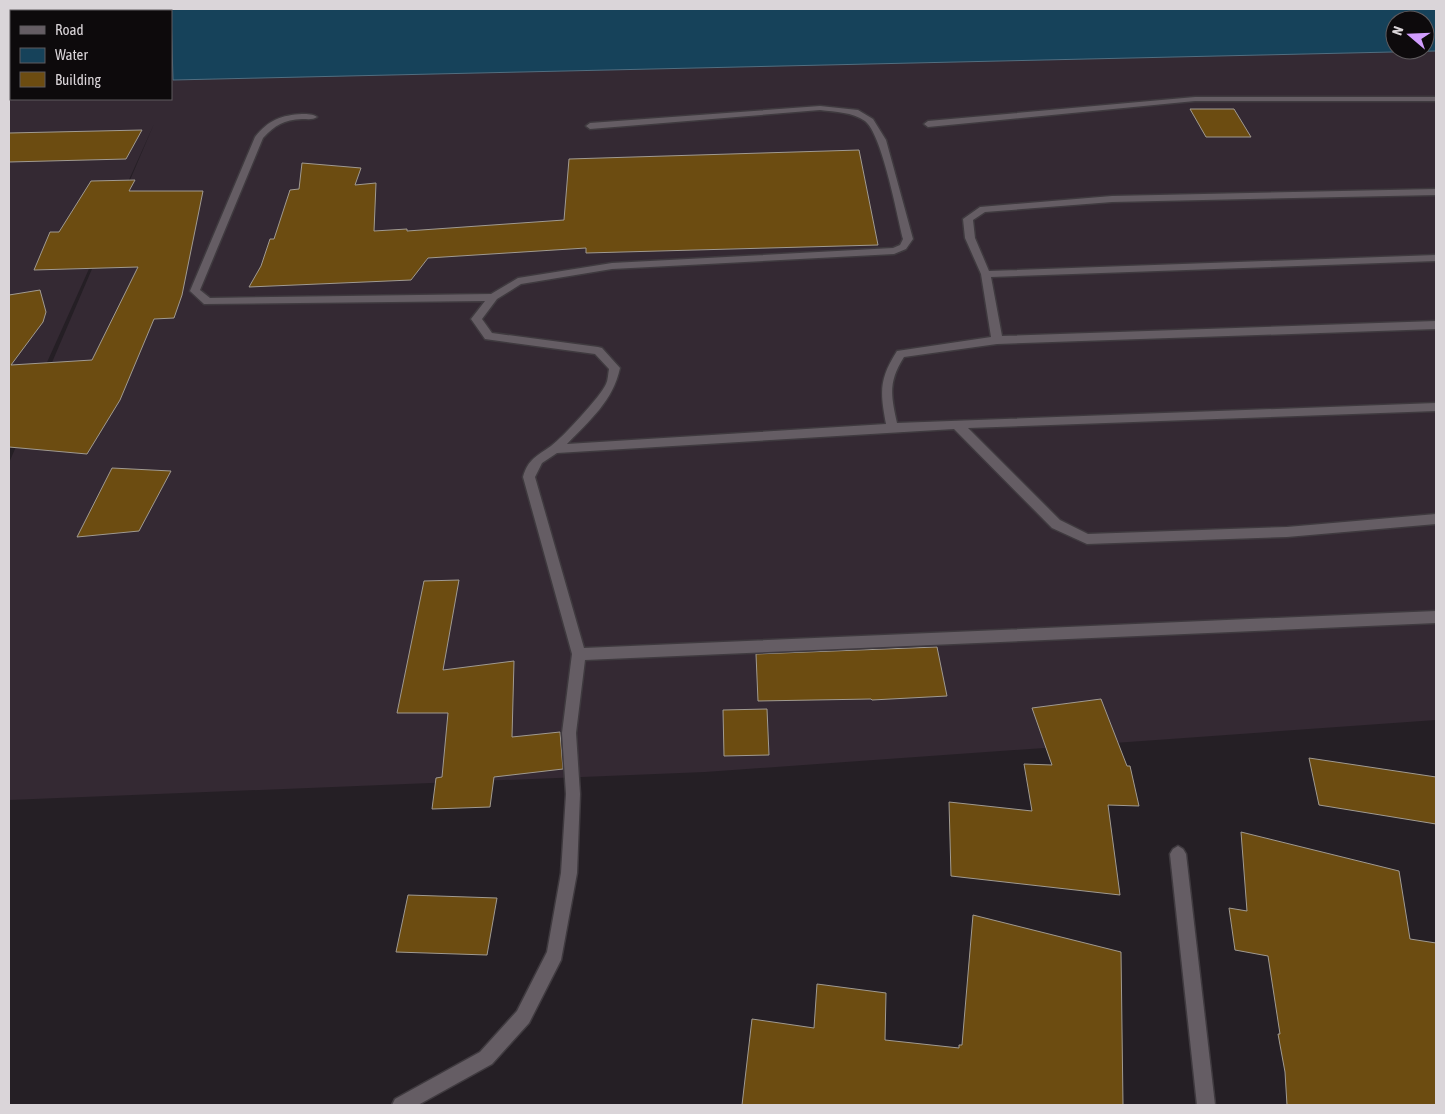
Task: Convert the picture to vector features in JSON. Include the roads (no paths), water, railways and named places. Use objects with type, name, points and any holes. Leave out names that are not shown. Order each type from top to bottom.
[{"type":"street","points":[[928,124],[1195,99],[1436,99]]},
{"type":"street","points":[[401,1105],[486,1058],[523,1017],[555,954],[569,874],[573,794],[569,733],[579,654],[528,477],[531,465],[540,456],[555,449],[600,402],[611,386],[615,368],[598,351],[489,336],[476,320],[493,297],[518,281],[612,266],[894,251],[902,247],[908,239],[882,140],[870,121],[855,112],[820,108],[590,126]]},
{"type":"street","points":[[312,117],[285,117],[270,124],[259,137],[195,291],[208,302],[493,297]]},
{"type":"street","points":[[997,340],[986,274],[970,238],[968,219],[983,210],[1112,199],[1436,192]]},
{"type":"street","points":[[986,274],[1436,258]]},
{"type":"street","points":[[893,429],[885,387],[890,370],[901,354],[997,340],[1436,325]]},
{"type":"street","points":[[555,449],[957,424],[1436,407]]},
{"type":"street","points":[[957,424],[1056,524],[1087,539],[1287,532],[1436,519]]},
{"type":"street","points":[[579,654],[1436,617]]},
{"type":"street","points":[[1178,854],[1206,1105]]},
{"type":"water","points":[[9,9],[1436,9],[1436,51],[1435,10],[1385,10],[1385,52],[173,80],[172,10],[10,10],[9,51]]}]
